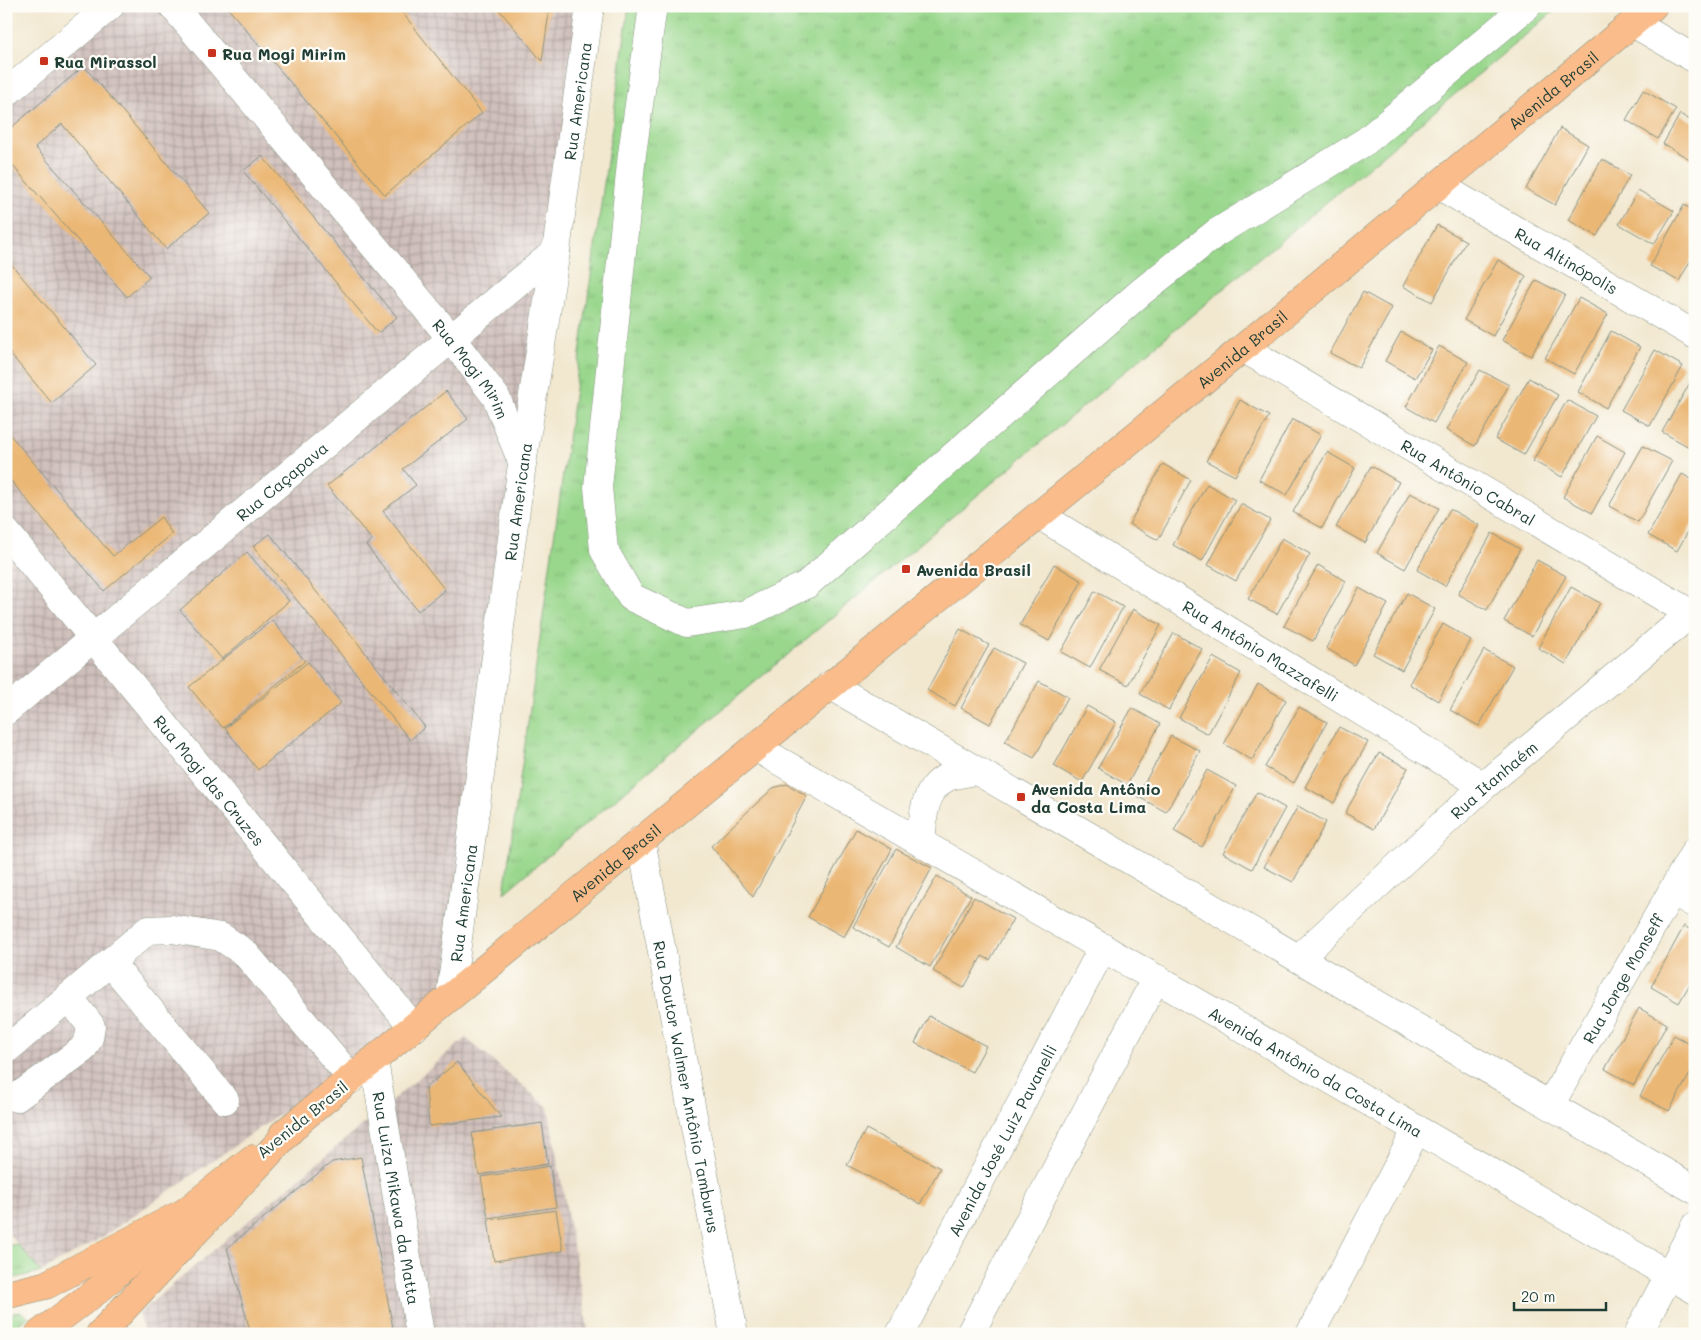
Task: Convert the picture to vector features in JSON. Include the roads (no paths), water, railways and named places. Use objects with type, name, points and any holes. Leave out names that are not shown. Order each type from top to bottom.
[{"type":"main road","name":"Avenida Brasil","points":[[39,1334],[98,1290],[185,1212],[374,1062],[450,996],[1243,348],[1643,14]]},
{"type":"main road","points":[[103,1333],[301,1119]]},
{"type":"main road","points":[[6,1295],[46,1285],[185,1212]]},
{"type":"street","points":[[6,92],[110,6]]},
{"type":"street","name":"Rua Mogi Mirim","points":[[173,6],[451,338],[496,397],[522,464]]},
{"type":"street","name":"Rua Americana","points":[[450,996],[522,464],[556,251],[590,6]]},
{"type":"street","points":[[653,6],[631,164],[598,487],[604,550],[631,597],[687,623],[746,614],[806,585],[1141,292],[1216,234],[1366,141],[1527,6]]},
{"type":"street","points":[[1643,14],[1695,59]]},
{"type":"street","name":"Rua Altinópolis","points":[[1438,185],[1695,335]]},
{"type":"street","name":"Rua Caçapava","points":[[6,711],[556,251]]},
{"type":"street","name":"Rua Antônio Cabral","points":[[1243,348],[1693,613]]},
{"type":"street","name":"Rua Antônio Mazzafelli","points":[[1039,515],[1484,786]]},
{"type":"street","name":"Rua Mogi das Cruzes","points":[[6,532],[414,1028]]},
{"type":"street","name":"Rua Itanhaém","points":[[1299,958],[1484,786],[1693,613]]},
{"type":"street","points":[[830,686],[1695,1190]]},
{"type":"street","name":"Avenida Antônio da Costa Lima","points":[[755,747],[1695,1290]]},
{"type":"street","points":[[922,843],[922,817],[930,794],[947,778],[974,771]]},
{"type":"street","name":"Rua Doutor Walmer Antônio Tamburus","points":[[641,840],[734,1334]]},
{"type":"street","name":"Rua Jorge Monseff","points":[[1550,1105],[1684,897],[1695,851]]},
{"type":"street","points":[[6,1050],[148,930],[172,929],[221,937],[245,953],[352,1079]]},
{"type":"street","name":"Avenida José Luiz Pavanelli","points":[[900,1334],[1103,947]]},
{"type":"street","points":[[110,962],[225,1100]]},
{"type":"street","points":[[970,1334],[1156,978]]},
{"type":"street","points":[[16,1098],[83,1049],[89,1038],[91,1026],[68,997]]},
{"type":"street","name":"Rua Luiza Mikawa da Matta","points":[[374,1062],[420,1334]]},
{"type":"street","points":[[1310,1334],[1417,1129]]},
{"type":"street","points":[[1638,1334],[1695,1226]]},
{"type":"place","name":"Rua Mogi Mirim","points":[[212,53]]},
{"type":"place","name":"Rua Mirassol","points":[[44,61]]},
{"type":"place","name":"Avenida Brasil","points":[[906,569]]},
{"type":"place","name":"Avenida Antônio da Costa Lima","points":[[1021,797]]}]
